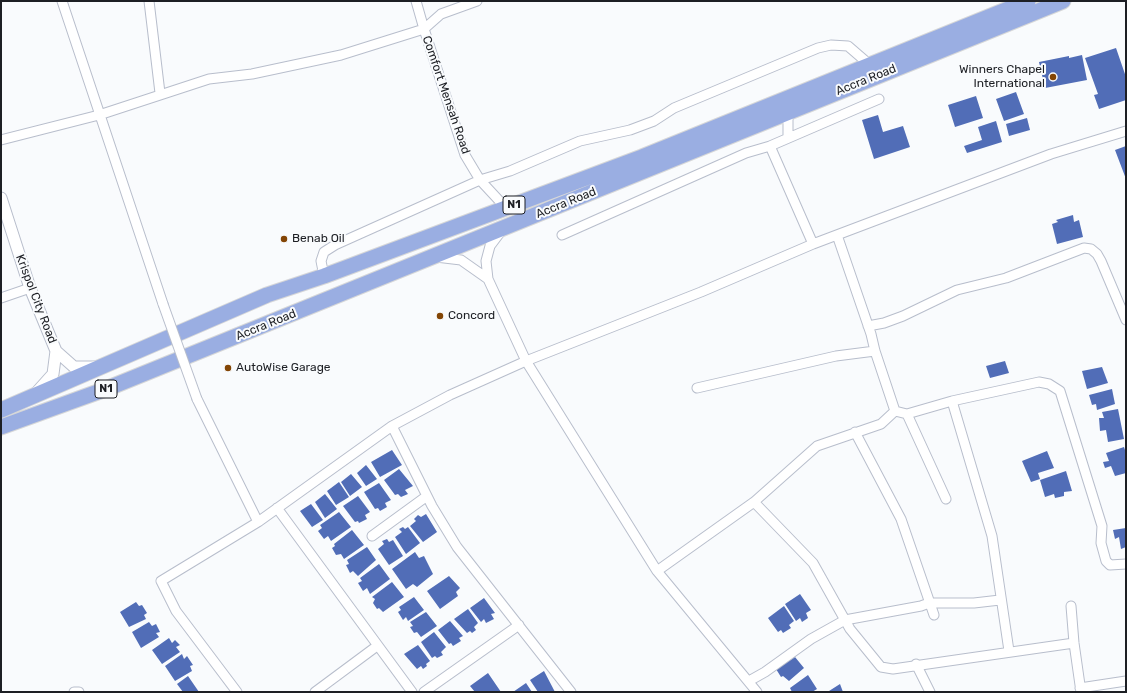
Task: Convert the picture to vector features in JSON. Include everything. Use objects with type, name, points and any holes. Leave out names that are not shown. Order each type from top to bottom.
[{"type":"highway","name":"Accra Road","points":[[1,410],[34,395],[105,367],[262,297],[324,276],[657,151],[1028,1]]},
{"type":"highway","name":"Accra Road","points":[[1,427],[106,389],[1063,1]]},
{"type":"street","points":[[62,1],[163,304],[197,399],[258,522]]},
{"type":"street","points":[[149,1],[160,93]]},
{"type":"street","points":[[1,140],[99,115],[160,93],[209,79],[252,74],[341,55],[424,29],[416,1]]},
{"type":"street","name":"Comfort Mensah Road","points":[[477,1],[441,14],[424,29],[465,155],[480,180],[506,208]]},
{"type":"street","points":[[324,276],[321,261],[324,252],[335,245],[480,180],[510,171],[580,141],[639,127],[654,121],[674,108],[818,48],[832,45],[848,46],[870,65]]},
{"type":"street","points":[[562,235],[746,154],[770,146],[879,99]]},
{"type":"street","points":[[788,113],[788,138]]},
{"type":"street","points":[[237,692],[176,611],[161,581],[258,522],[392,426],[450,395],[526,361],[701,292],[813,244],[1052,154],[1126,131]]},
{"type":"street","points":[[770,146],[813,244]]},
{"type":"street","name":"Krispol City Road","points":[[1,198],[30,288],[56,351],[54,374],[34,395]]},
{"type":"street","points":[[504,228],[490,246],[486,261],[488,279],[526,361],[657,571],[757,692]]},
{"type":"street","points":[[837,235],[895,411]]},
{"type":"street","points":[[868,326],[884,323],[902,316],[957,290],[1006,278],[1084,248],[1094,252],[1101,261],[1126,320]]},
{"type":"street","points":[[434,257],[461,260],[488,279]]},
{"type":"street","points":[[1,298],[30,288]]},
{"type":"street","points":[[56,351],[74,367],[105,367]]},
{"type":"street","points":[[697,388],[829,358],[875,351]]},
{"type":"street","points":[[895,411],[908,414],[952,401],[1039,382],[1049,384],[1060,391],[1102,526],[1101,543],[1106,561],[1110,565],[1126,564]]},
{"type":"street","points":[[952,401],[992,536],[997,563],[1000,600],[1009,651]]},
{"type":"street","points":[[657,571],[754,502],[817,446],[881,424],[895,411]]},
{"type":"street","points":[[908,414],[946,499]]},
{"type":"street","points":[[392,426],[428,496],[457,546],[571,692]]},
{"type":"street","points":[[855,432],[901,519],[934,615]]},
{"type":"street","points":[[372,536],[428,496]]},
{"type":"street","points":[[754,502],[813,563],[844,620],[881,667],[892,669],[916,664],[1074,643]]},
{"type":"street","points":[[277,508],[412,692]]},
{"type":"street","points":[[748,681],[765,672],[811,639],[844,620],[921,606],[929,603],[974,603],[1000,600]]},
{"type":"street","points":[[1071,606],[1080,690],[1126,681]]},
{"type":"street","points":[[424,692],[519,625]]},
{"type":"street","points":[[315,692],[377,646]]},
{"type":"street","points":[[916,664],[930,692]]},
{"type":"street","points":[[74,692],[79,692]]},
{"type":"building","points":[[1116,48],[1126,77],[1126,100],[1099,109],[1094,95],[1098,94],[1085,58]]},
{"type":"building","points":[[1082,55],[1087,80],[1045,88],[1039,62]]},
{"type":"building","points":[[1016,92],[1024,114],[1004,121],[996,99]]},
{"type":"building","points":[[976,96],[983,118],[955,127],[948,105]]},
{"type":"building","points":[[878,115],[883,132],[903,126],[910,147],[874,159],[862,120]]},
{"type":"building","points":[[1027,118],[1030,130],[1009,136],[1006,124]]},
{"type":"building","points":[[996,121],[1002,142],[967,153],[964,146],[982,140],[978,127]]},
{"type":"building","points":[[1126,146],[1126,179],[1115,150]]},
{"type":"building","points":[[1073,215],[1074,222],[1079,220],[1083,237],[1057,244],[1052,224],[1058,222],[1056,220]]},
{"type":"building","points":[[1005,361],[1009,373],[990,378],[986,366]]},
{"type":"building","points":[[1102,367],[1108,383],[1087,389],[1082,371]]},
{"type":"building","points":[[1112,389],[1115,404],[1097,410],[1096,404],[1092,405],[1089,395]]},
{"type":"building","points":[[1118,409],[1124,439],[1108,442],[1106,430],[1100,431],[1099,418],[1104,418],[1102,412]]},
{"type":"building","points":[[1124,447],[1126,453],[1126,473],[1115,476],[1111,466],[1105,468],[1103,462],[1109,461],[1106,453]]},
{"type":"building","points":[[392,450],[402,465],[380,477],[371,462]]},
{"type":"building","points":[[1047,451],[1054,468],[1038,473],[1040,479],[1031,482],[1022,461]]},
{"type":"building","points":[[366,465],[377,479],[366,486],[357,473]]},
{"type":"building","points":[[399,469],[413,486],[405,490],[408,494],[401,497],[398,494],[395,495],[384,480]]},
{"type":"building","points":[[1066,471],[1072,491],[1064,492],[1064,496],[1055,498],[1054,494],[1045,497],[1040,480]]},
{"type":"building","points":[[351,474],[362,487],[350,496],[341,482]]},
{"type":"building","points":[[339,482],[349,497],[336,505],[327,491]]},
{"type":"building","points":[[379,483],[391,500],[385,503],[387,507],[380,511],[378,508],[375,509],[364,492]]},
{"type":"building","points":[[325,494],[337,509],[325,518],[315,502]]},
{"type":"building","points":[[358,496],[370,512],[365,515],[367,519],[359,523],[358,521],[355,522],[343,506]]},
{"type":"building","points":[[311,504],[323,520],[312,527],[300,511]]},
{"type":"building","points":[[339,512],[351,527],[331,541],[328,536],[324,539],[318,531],[322,528],[320,525]]},
{"type":"building","points":[[426,514],[437,532],[423,542],[410,526],[416,521],[414,519],[418,515],[421,517]]},
{"type":"building","points":[[403,527],[405,529],[408,527],[420,543],[406,554],[395,537],[402,532],[399,529]]},
{"type":"building","points":[[1126,528],[1126,547],[1121,549],[1119,537],[1115,539],[1113,530]]},
{"type":"building","points":[[352,530],[364,545],[344,559],[341,554],[336,555],[332,548],[335,546],[334,544]]},
{"type":"building","points":[[387,539],[389,542],[393,540],[403,556],[389,565],[378,549],[384,544],[382,541]]},
{"type":"building","points":[[367,547],[376,560],[358,576],[353,571],[350,573],[346,565],[349,564],[347,560]]},
{"type":"building","points":[[415,552],[419,558],[424,556],[433,574],[417,587],[413,584],[406,589],[392,569]]},
{"type":"building","points":[[379,564],[390,579],[370,594],[367,588],[363,591],[358,583],[362,581],[360,578]]},
{"type":"building","points":[[449,576],[460,588],[456,592],[458,596],[440,609],[427,591]]},
{"type":"building","points":[[392,582],[404,597],[383,612],[379,608],[377,609],[373,603],[375,599],[372,597]]},
{"type":"building","points":[[800,594],[811,610],[806,613],[808,618],[802,622],[800,618],[796,621],[785,604]]},
{"type":"building","points":[[414,597],[424,610],[408,621],[406,617],[403,620],[398,612],[401,610],[399,607]]},
{"type":"building","points":[[484,598],[495,613],[491,614],[494,619],[486,623],[484,619],[481,622],[470,608]]},
{"type":"building","points":[[136,602],[139,606],[142,605],[147,613],[144,615],[146,619],[129,627],[120,612]]},
{"type":"building","points":[[784,606],[794,621],[789,625],[791,628],[783,633],[781,630],[778,632],[768,618]]},
{"type":"building","points":[[468,609],[478,623],[474,627],[476,630],[472,633],[470,631],[467,633],[454,619]]},
{"type":"building","points":[[426,612],[437,626],[421,637],[417,632],[414,633],[410,627],[413,626],[410,622]]},
{"type":"building","points":[[450,621],[463,636],[459,638],[461,641],[453,646],[451,643],[449,644],[438,630]]},
{"type":"building","points":[[149,622],[152,626],[156,624],[160,632],[156,633],[159,637],[141,648],[132,632]]},
{"type":"building","points":[[434,632],[446,647],[441,652],[443,655],[437,658],[435,656],[432,658],[421,642]]},
{"type":"building","points":[[169,638],[172,643],[175,640],[180,645],[176,647],[180,652],[162,664],[152,650]]},
{"type":"building","points":[[418,645],[430,661],[423,669],[421,666],[417,669],[404,654]]},
{"type":"building","points":[[182,654],[184,659],[187,656],[193,665],[190,666],[192,671],[175,681],[165,666]]},
{"type":"building","points":[[795,657],[804,668],[789,681],[783,676],[781,677],[776,669]]},
{"type":"building","points":[[544,671],[555,692],[538,692],[530,680]]},
{"type":"building","points":[[488,673],[501,692],[475,692],[470,686]]},
{"type":"building","points":[[808,675],[817,689],[812,692],[792,692],[790,688]]},
{"type":"building","points":[[188,676],[199,692],[183,692],[177,684]]},
{"type":"building","points":[[526,683],[532,692],[513,692]]},
{"type":"building","points":[[840,684],[843,692],[829,692],[829,691]]},
{"type":"place","name":"Winners Chapel International","points":[[1053,77]]},
{"type":"place","name":"Benab Oil","points":[[284,239]]},
{"type":"place","name":"Concord","points":[[440,316]]},
{"type":"place","name":"AutoWise Garage","points":[[228,368]]}]
